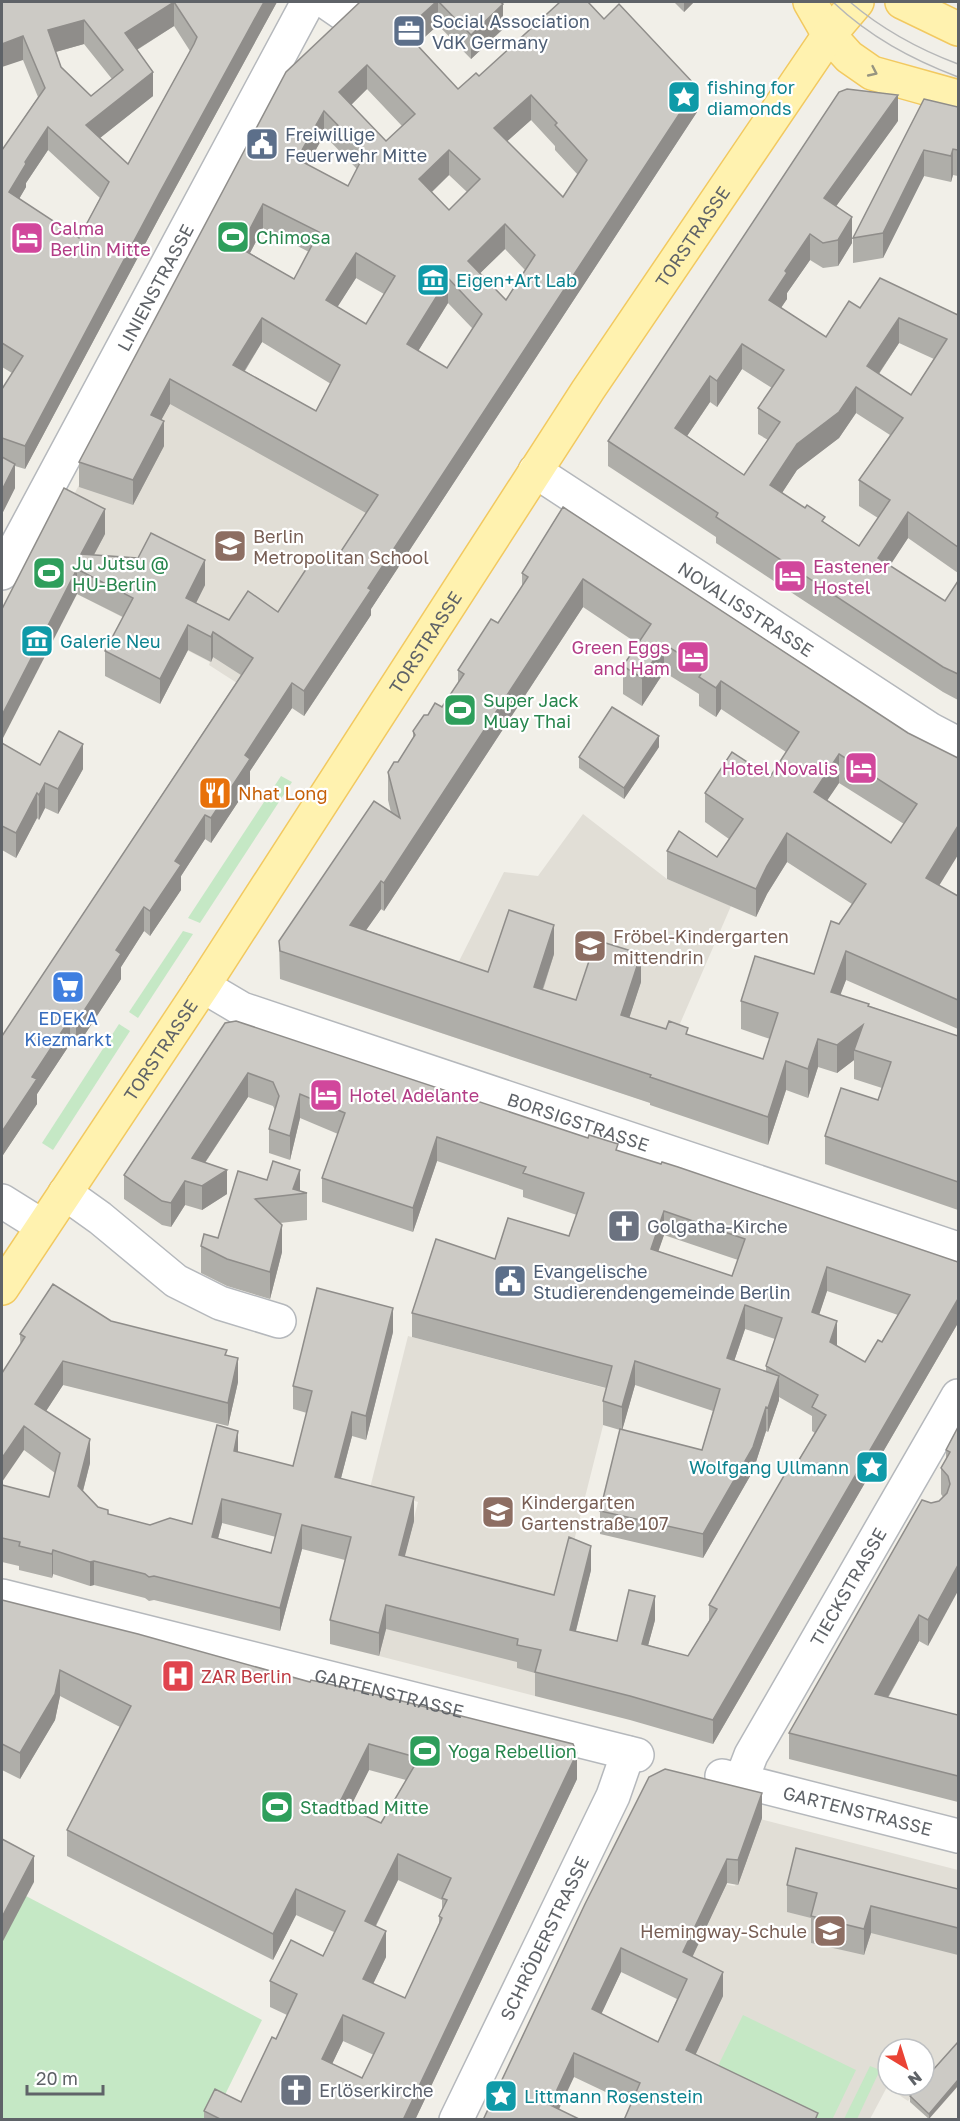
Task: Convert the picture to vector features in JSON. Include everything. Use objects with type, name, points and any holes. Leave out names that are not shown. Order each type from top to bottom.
[{"type":"main road","points":[[810,2],[829,35],[849,57],[872,73],[958,97]]},
{"type":"main road","name":"TORSTRASSE","points":[[2,1288],[203,986],[638,314],[829,35],[857,2]]},
{"type":"main road","points":[[902,2],[958,29]]},
{"type":"street","name":"LINIENSTRASSE","points":[[2,573],[308,2]]},
{"type":"street","points":[[326,2],[342,14],[356,2]]},
{"type":"street","name":"NOVALISSTRASSE","points":[[535,471],[931,730],[958,744]]},
{"type":"street","name":"BORSIGSTRASSE","points":[[203,986],[242,1009],[958,1249]]},
{"type":"street","points":[[65,1193],[100,1218],[176,1281],[220,1303],[279,1321]]},
{"type":"street","points":[[2,1201],[42,1226]]},
{"type":"street","name":"TIECKSTRASSE","points":[[732,1779],[751,1755],[914,1499],[958,1396]]},
{"type":"street","name":"GARTENSTRASSE","points":[[2,1596],[633,1754]]},
{"type":"street","name":"SCHRÖDERSTRASSE","points":[[456,2120],[633,1754]]},
{"type":"street","name":"GARTENSTRASSE","points":[[732,1779],[958,1836]]},
{"type":"shaded area","name":"Berlin Metropolitan School","points":[[153,345],[439,505],[368,613],[371,615],[304,716],[292,708],[287,715],[209,665],[210,662],[77,594],[60,521]]},
{"type":"shaded area","name":"Fröbel-Kindergarten mittendrin","points":[[583,814],[667,879],[731,906],[669,1049],[651,1103],[432,1030],[447,985],[504,872],[538,876]]},
{"type":"shaded area","name":"Kindergarten Gartenstraße 107","points":[[408,1336],[612,1390],[535,1696],[379,1656],[418,1502],[370,1488]]},
{"type":"shaded area","name":"Hemingway-Schule","points":[[760,1819],[958,1870],[958,2047],[936,2071],[936,2037],[876,2037],[876,2097],[882,2097],[870,2119],[664,2120],[723,1996],[679,1976],[724,1884],[735,1886]]},
{"type":"green space","points":[[281,776],[292,782],[200,923],[188,918]]},
{"type":"green space","points":[[183,931],[193,934],[138,1018],[129,1012]]},
{"type":"green space","points":[[119,1024],[130,1031],[53,1150],[42,1143]]},
{"type":"green space","points":[[26,1896],[262,2020],[213,2119],[2,2120],[2,1941]]},
{"type":"green space","points":[[743,2015],[856,2070],[832,2120],[814,2119],[715,2072]]},
{"type":"green space","points":[[870,2066],[876,2068],[876,2079],[857,2119],[844,2119]]},
{"type":"building","points":[[2,2],[174,2],[264,2],[25,446],[2,438],[2,389],[23,356],[2,343],[2,150],[45,88],[23,36],[2,44]],"holes":[[[174,2],[197,37],[194,44],[128,164],[86,125],[153,72],[125,33]],[[84,20],[123,70],[91,96],[61,67],[48,30]],[[48,127],[109,182],[79,238],[9,192],[26,164],[25,162]]]},
{"type":"building","points":[[360,2],[436,2],[404,31],[458,89],[476,73],[479,76],[560,2],[588,2],[604,19],[619,4],[697,87],[368,588],[371,590],[304,691],[292,683],[245,755],[250,759],[211,818],[205,815],[175,861],[181,865],[150,911],[144,907],[116,950],[121,954],[76,1023],[70,1019],[32,1077],[37,1079],[3,1130],[2,1036],[253,658],[213,632],[211,637],[188,625],[160,679],[105,651],[133,598],[77,569],[2,715],[2,609],[64,488],[105,509],[81,554],[138,558],[151,533],[205,560],[186,598],[229,620],[248,591],[278,612],[316,554],[332,565],[378,495],[170,379],[151,415],[164,421],[133,480],[79,462],[286,72]],"holes":[[[367,65],[415,114],[386,141],[339,92]],[[531,95],[587,160],[563,197],[494,128]],[[324,111],[365,153],[348,186],[297,159]],[[449,150],[480,179],[449,210],[419,179]],[[263,204],[319,232],[294,279],[240,248]],[[505,224],[535,255],[506,300],[468,261]],[[356,253],[395,276],[366,324],[326,300]],[[448,278],[482,314],[447,368],[407,344]],[[262,318],[340,365],[316,411],[233,365]]]},
{"type":"building","points":[[439,2],[500,2],[503,4],[471,35]]},
{"type":"building","points":[[847,89],[898,95],[824,198],[852,217],[838,240],[823,243],[810,234],[769,300],[826,337],[849,301],[860,308],[880,278],[958,315],[958,547],[908,512],[878,558],[945,601],[958,581],[958,674],[943,667],[716,517],[718,513],[608,441],[839,92]],"holes":[[[899,318],[947,339],[911,395],[867,366]],[[742,344],[784,370],[758,408],[780,422],[744,475],[675,428],[710,376],[717,381]],[[856,387],[903,418],[859,480],[890,500],[859,546],[822,521],[825,517],[807,505],[805,508],[770,485],[797,444],[839,412]]]},
{"type":"building","points":[[924,99],[958,107],[958,150],[953,149],[951,156],[924,150],[883,233],[853,238]]},
{"type":"building","points":[[2,457],[15,464],[2,490]]},
{"type":"building","points":[[563,507],[908,733],[958,758],[958,826],[926,878],[958,896],[958,1000],[846,951],[831,992],[958,1036],[958,1182],[825,1136],[841,1088],[878,1100],[891,1062],[854,1050],[863,1025],[837,1045],[818,1039],[808,1069],[786,1061],[768,1117],[650,1077],[651,1075],[280,951],[279,941],[374,801],[400,818],[388,772],[394,762],[398,762],[415,735],[413,731],[424,715],[428,715],[435,703],[442,707],[464,674],[458,670],[491,619],[498,623],[528,577],[522,573]],"holes":[[[583,579],[651,624],[623,666],[642,678],[664,644],[704,669],[699,677],[716,688],[721,681],[799,732],[770,777],[732,752],[705,793],[743,819],[717,857],[679,831],[667,851],[756,889],[787,833],[866,884],[839,924],[831,921],[814,974],[755,956],[741,1001],[778,1013],[763,1059],[686,1034],[688,1028],[669,1021],[666,1029],[621,1015],[641,954],[596,940],[576,1000],[534,987],[554,925],[509,910],[488,972],[350,925],[381,881],[384,883]],[[839,754],[917,804],[891,843],[814,792]]]},
{"type":"building","points":[[612,707],[659,736],[624,788],[579,757]]},
{"type":"building","points":[[59,731],[83,744],[58,789],[45,783],[39,795],[37,793],[16,833],[2,826],[2,743],[40,765]]},
{"type":"building","points":[[236,1021],[588,1138],[589,1135],[618,1144],[616,1150],[678,1167],[958,1262],[958,1299],[713,1720],[535,1672],[541,1650],[517,1645],[518,1639],[386,1605],[379,1633],[330,1620],[351,1537],[302,1525],[280,1608],[154,1576],[149,1577],[94,1561],[90,1562],[53,1550],[52,1554],[19,1546],[20,1542],[2,1538],[2,1485],[49,1497],[60,1453],[24,1426],[2,1458],[2,1373],[25,1337],[20,1334],[53,1284],[111,1321],[227,1350],[225,1355],[238,1358],[228,1403],[63,1361],[35,1404],[90,1439],[78,1486],[98,1507],[108,1510],[108,1514],[150,1525],[170,1518],[192,1524],[217,1425],[238,1431],[234,1451],[293,1466],[312,1391],[293,1386],[317,1288],[393,1308],[366,1416],[352,1412],[335,1477],[414,1497],[399,1555],[554,1595],[569,1537],[591,1546],[570,1630],[617,1641],[629,1590],[655,1596],[642,1644],[688,1656],[717,1609],[709,1605],[789,1467],[793,1470],[826,1415],[812,1407],[818,1395],[766,1366],[782,1318],[745,1305],[727,1358],[779,1376],[753,1447],[703,1534],[600,1511],[620,1429],[702,1450],[720,1389],[635,1361],[622,1407],[603,1401],[612,1366],[412,1313],[436,1239],[495,1259],[508,1218],[569,1236],[584,1193],[523,1173],[526,1167],[437,1137],[413,1208],[322,1178],[345,1113],[300,1094],[290,1136],[269,1129],[279,1096],[273,1082],[248,1073],[192,1158],[227,1170],[202,1186],[185,1181],[171,1203],[162,1201],[124,1175],[225,1023]],"holes":[[[664,1211],[745,1239],[732,1276],[651,1249]],[[827,1267],[910,1295],[882,1342],[878,1340],[865,1362],[830,1342],[837,1321],[812,1312]],[[222,1499],[281,1514],[271,1553],[212,1537]]]},
{"type":"building","points":[[273,1161],[300,1170],[293,1189],[307,1193],[255,1199],[282,1225],[270,1272],[227,1259],[201,1246],[204,1234],[218,1238],[238,1171],[267,1180]]},
{"type":"building","points":[[958,1427],[958,1565],[928,1620],[919,1615],[875,1694],[958,1715],[958,1776],[789,1733],[922,1500],[931,1503],[939,1501],[947,1493],[950,1484],[948,1476],[941,1468],[950,1452],[946,1450]]},
{"type":"building","points":[[2,1600],[138,1634],[310,1682],[311,1680],[378,1695],[573,1744],[577,1753],[403,2120],[222,2120],[204,2111],[215,2089],[241,2102],[272,2037],[276,2039],[297,1994],[270,1981],[291,1940],[323,1956],[345,1911],[296,1889],[273,1934],[67,1830],[131,1706],[60,1670],[55,1694],[20,1753],[2,1744]],"holes":[[[369,1744],[419,1758],[381,1823],[339,1804]],[[398,1854],[451,1878],[442,1898],[447,1900],[439,1916],[442,1918],[405,1998],[363,1979],[386,1931],[365,1921]],[[343,2015],[384,2033],[362,2078],[322,2059]]]},
{"type":"building","points":[[665,1769],[762,1793],[738,1860],[727,1859],[683,1952],[723,1972],[686,2050],[818,2113],[815,2120],[624,2120],[640,2083],[574,2053],[550,2105],[581,2120],[483,2120],[585,1904],[649,1777]],"holes":[[[621,1948],[687,1979],[658,2042],[592,2009]]]},
{"type":"building","points":[[2,1839],[34,1856],[2,1917]]},
{"type":"building","points":[[796,1848],[958,1889],[958,1928],[871,1906],[864,1929],[811,1916],[817,1893],[787,1885]]},
{"type":"building","points":[[958,2042],[958,2080],[929,2114],[911,2097],[936,2097],[936,2067]]},
{"type":"tram line","points":[[833,2],[847,15],[892,46],[958,77]]},
{"type":"tram line","points":[[850,2],[901,38],[958,64]]},
{"type":"place","name":"Social Association VdK Germany","points":[[409,31]]},
{"type":"place","name":"fishing for diamonds","points":[[684,97]]},
{"type":"place","name":"Freiwillige Feuerwehr Mitte","points":[[262,144]]},
{"type":"place","name":"Chimosa","points":[[233,237]]},
{"type":"place","name":"Calma Berlin Mitte","points":[[27,238]]},
{"type":"place","name":"Eigen+Art Lab","points":[[433,280]]},
{"type":"place","name":"Berlin Metropolitan School","points":[[230,546]]},
{"type":"place","name":"Ju Jutsu @ HU-Berlin","points":[[49,573]]},
{"type":"place","name":"Eastener Hostel","points":[[790,576]]},
{"type":"place","name":"Galerie Neu","points":[[37,641]]},
{"type":"place","name":"Green Eggs and Ham","points":[[693,657]]},
{"type":"place","name":"Super Jack Muay Thai","points":[[460,710]]},
{"type":"place","name":"Hotel Novalis","points":[[861,768]]},
{"type":"place","name":"Nhat Long","points":[[215,793]]},
{"type":"place","name":"Fröbel-Kindergarten mittendrin","points":[[590,946]]},
{"type":"place","name":"EDEKA Kiezmarkt","points":[[68,987]]},
{"type":"place","name":"Hotel Adelante","points":[[326,1095]]},
{"type":"place","name":"Golgatha-Kirche","points":[[624,1226]]},
{"type":"place","name":"Evangelische Studierendengemeinde Berlin","points":[[510,1281]]},
{"type":"place","name":"Wolfgang Ullmann","points":[[872,1467]]},
{"type":"place","name":"Kindergarten Gartenstraße 107","points":[[498,1512]]},
{"type":"place","name":"ZAR Berlin","points":[[178,1676]]},
{"type":"place","name":"Yoga Rebellion","points":[[425,1751]]},
{"type":"place","name":"Stadtbad Mitte","points":[[277,1807]]},
{"type":"place","name":"Hemingway-Schule","points":[[830,1931]]},
{"type":"place","name":"Erlöserkirche","points":[[296,2090]]},
{"type":"place","name":"Littmann Rosenstein","points":[[501,2096]]}]
